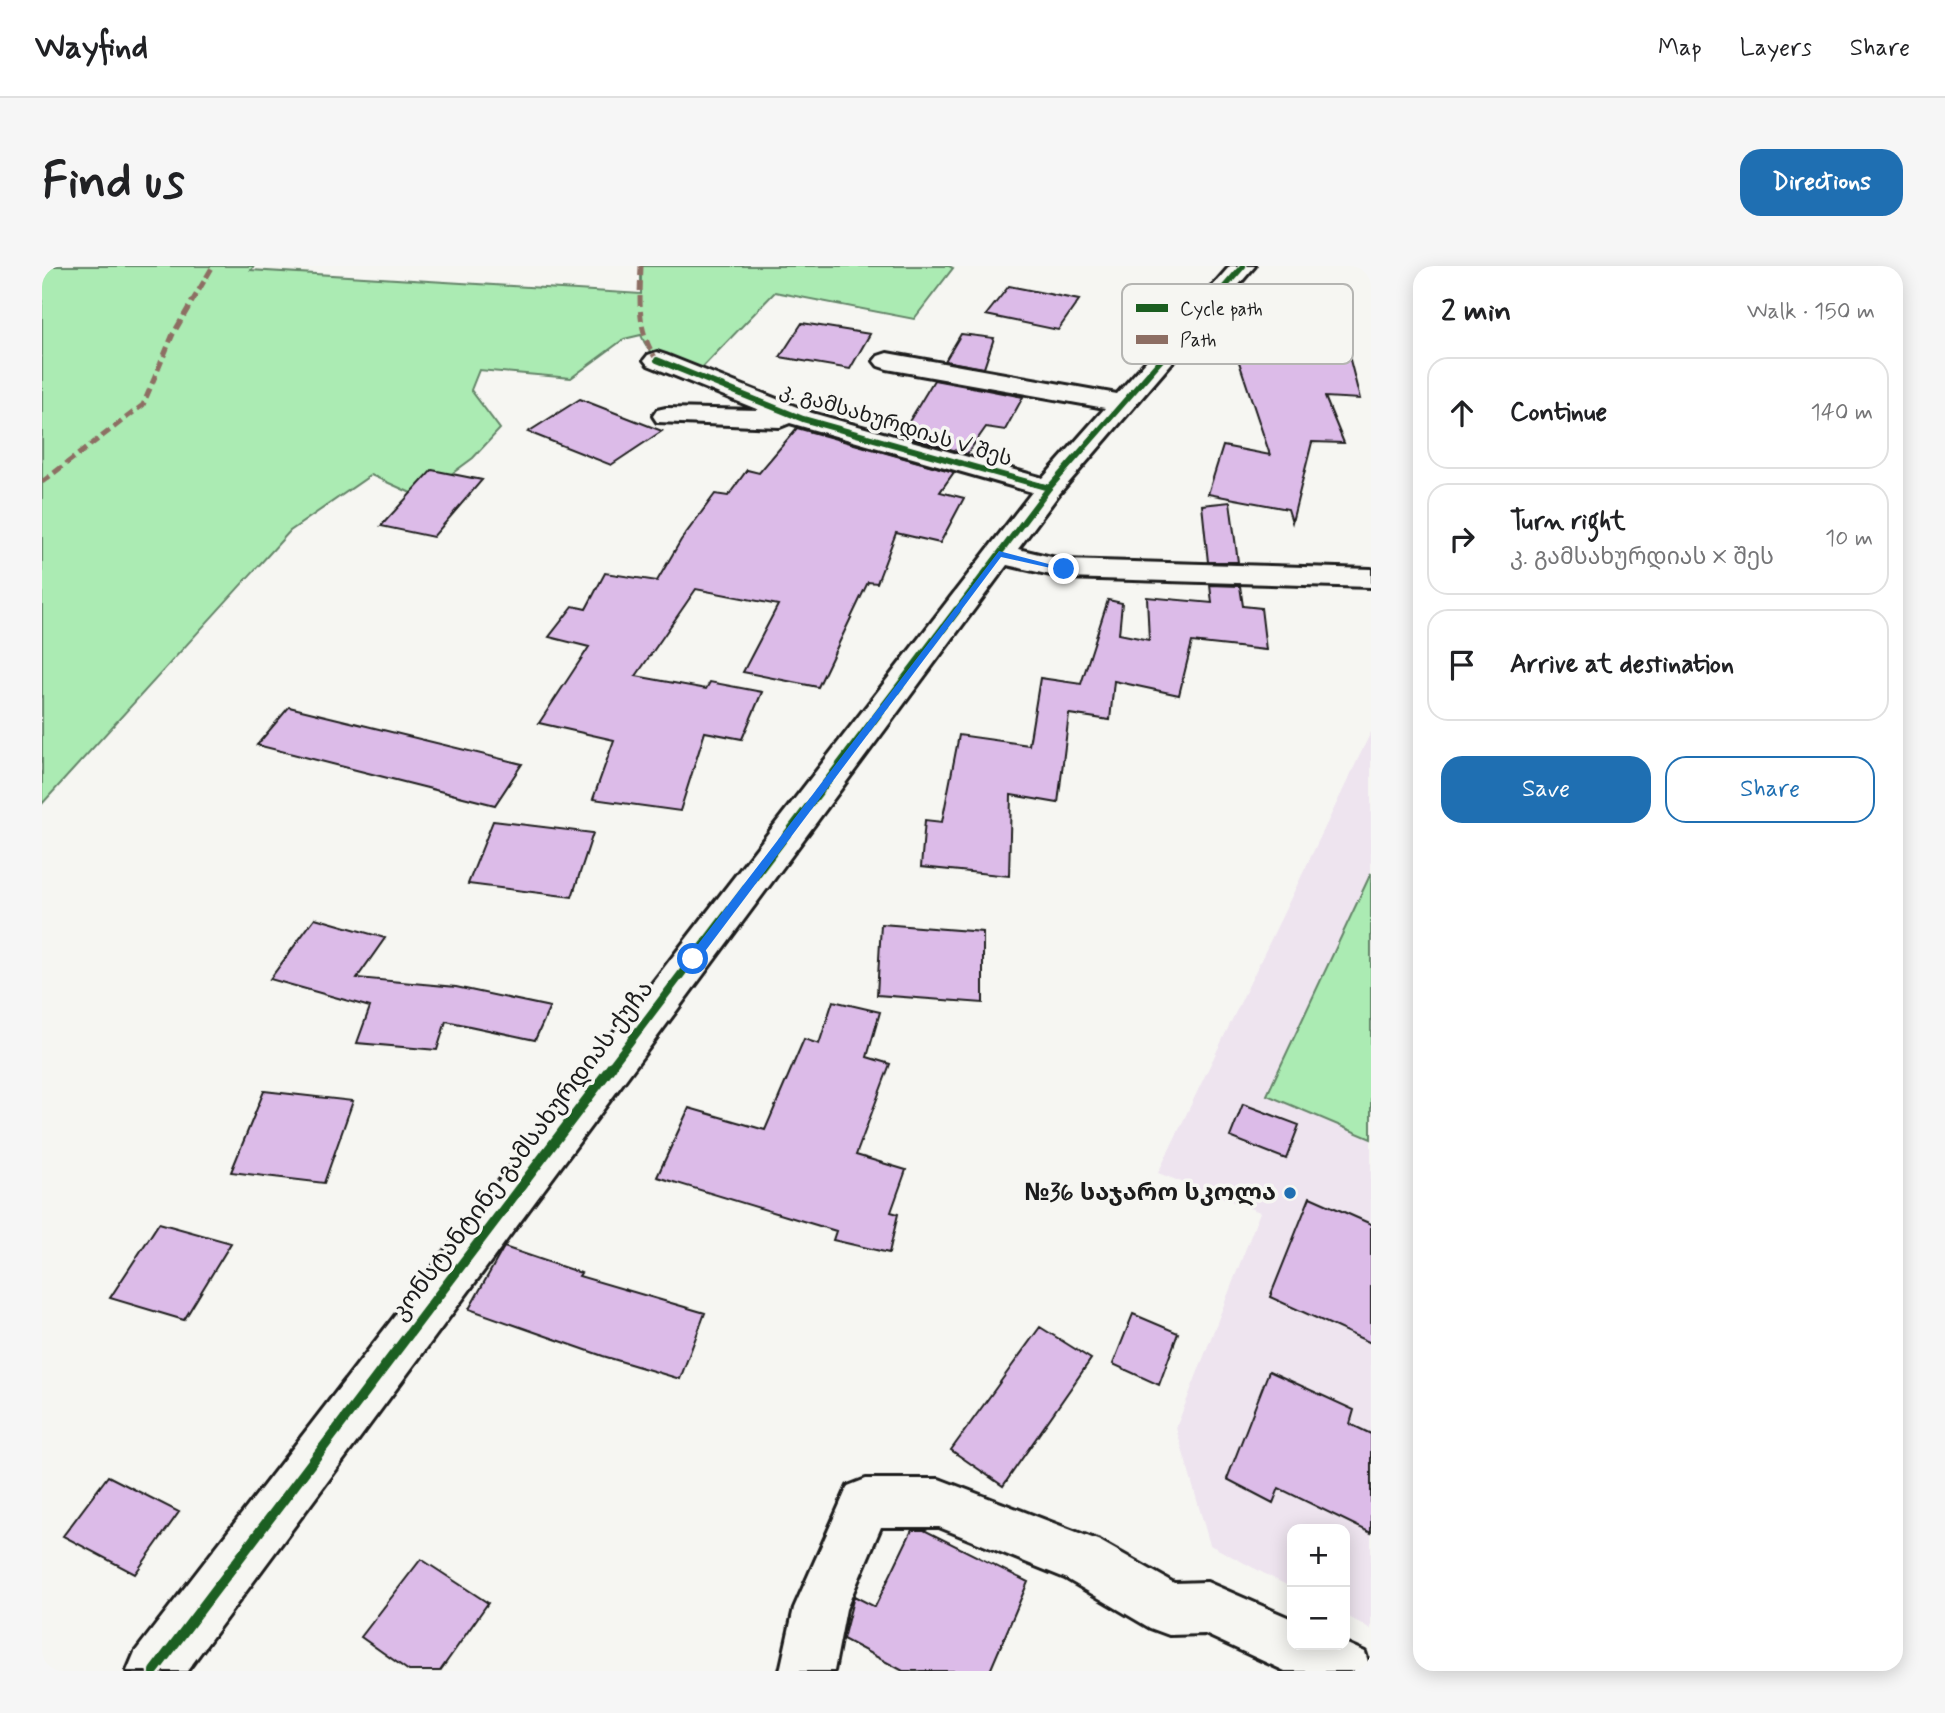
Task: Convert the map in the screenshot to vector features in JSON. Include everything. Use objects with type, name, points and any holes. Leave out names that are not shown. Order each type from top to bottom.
[{"type":"street","name":"კონსტანტინე გამსახურდიას ქუჩა","points":[[1227,284],[1243,266]]},
{"type":"street","name":"კ. გამსახურდიას V შეს","points":[[657,360],[803,419],[1049,488]]},
{"type":"street","points":[[887,361],[1123,404]]},
{"type":"street","name":"კონსტანტინე გამსახურდიას ქუჩა","points":[[154,1671],[1049,488],[1158,364]]},
{"type":"street","points":[[666,416],[803,419]]},
{"type":"street","points":[[999,554],[1064,569],[1371,578]]},
{"type":"street","points":[[807,1671],[820,1608],[866,1503],[939,1503],[1082,1559],[1169,1609],[1207,1608],[1330,1667]]},
{"type":"shaded area","name":"№36 საჯარო სკოლა","points":[[1371,732],[1371,1629],[1350,1618],[1350,1524],[1287,1524],[1287,1585],[1210,1545],[1176,1428],[1260,1212],[1158,1173]]},
{"type":"green space","points":[[42,266],[254,266],[251,270],[641,294],[641,266],[953,268],[914,319],[775,292],[695,375],[656,357],[641,335],[624,339],[571,378],[479,370],[471,390],[500,429],[473,458],[420,497],[371,475],[290,531],[42,804]]},
{"type":"green space","points":[[1371,873],[1371,1139],[1267,1095]]},
{"type":"building","points":[[1009,286],[1079,300],[1058,330],[986,315]]},
{"type":"building","points":[[802,323],[870,334],[850,369],[780,357]]},
{"type":"building","points":[[961,334],[994,338],[984,368],[945,361]]},
{"type":"building","points":[[1240,364],[1351,364],[1360,399],[1325,397],[1344,443],[1312,442],[1292,522],[1288,509],[1208,494],[1223,446],[1270,455]]},
{"type":"building","points":[[934,380],[1023,397],[1005,430],[986,427],[967,454],[901,435]]},
{"type":"building","points":[[580,399],[662,431],[611,465],[528,432]]},
{"type":"building","points":[[797,428],[954,472],[940,492],[964,498],[940,543],[896,533],[877,583],[868,582],[818,687],[743,672],[778,605],[696,589],[636,676],[706,689],[710,682],[762,692],[742,739],[705,732],[680,811],[593,799],[614,740],[539,723],[589,647],[549,637],[573,606],[586,609],[605,573],[657,581],[681,540],[715,494],[728,496],[747,470],[759,473]]},
{"type":"building","points":[[432,470],[482,480],[433,537],[381,526]]},
{"type":"building","points":[[1230,502],[1238,562],[1208,562],[1202,505]]},
{"type":"building","points":[[1210,585],[1240,586],[1243,606],[1261,608],[1266,650],[1192,642],[1179,695],[1114,681],[1110,720],[1069,714],[1058,803],[1011,795],[1009,876],[921,867],[925,820],[942,822],[959,735],[1029,745],[1040,678],[1081,684],[1108,600],[1122,603],[1119,634],[1149,640],[1147,597],[1212,603]]},
{"type":"building","points":[[289,707],[522,764],[495,805],[257,745]]},
{"type":"building","points":[[493,821],[593,833],[572,897],[468,884]]},
{"type":"building","points":[[315,918],[385,938],[357,978],[456,987],[550,1007],[535,1040],[446,1021],[437,1050],[357,1043],[370,1007],[270,979]]},
{"type":"building","points":[[881,924],[983,932],[983,1003],[877,995]]},
{"type":"building","points":[[833,1001],[880,1012],[867,1057],[890,1064],[856,1155],[906,1170],[891,1212],[898,1214],[889,1253],[833,1240],[836,1231],[657,1177],[689,1108],[765,1130],[804,1039],[819,1044]]},
{"type":"building","points":[[264,1091],[353,1101],[324,1183],[231,1172]]},
{"type":"building","points":[[1243,1104],[1299,1125],[1286,1159],[1230,1137]]},
{"type":"building","points":[[1310,1197],[1371,1224],[1371,1343],[1270,1297]]},
{"type":"building","points":[[159,1223],[231,1243],[184,1320],[110,1298]]},
{"type":"building","points":[[504,1247],[581,1273],[579,1276],[705,1313],[680,1379],[603,1356],[469,1309]]},
{"type":"building","points":[[1133,1314],[1178,1333],[1159,1385],[1113,1364]]},
{"type":"building","points":[[1040,1327],[1091,1359],[1003,1486],[951,1450]]},
{"type":"building","points":[[1269,1371],[1354,1410],[1350,1424],[1371,1434],[1371,1533],[1279,1488],[1273,1503],[1227,1479]]},
{"type":"building","points":[[108,1476],[179,1512],[135,1574],[63,1536]]},
{"type":"building","points":[[912,1530],[924,1530],[1028,1582],[990,1671],[903,1671],[843,1639],[854,1596],[875,1607]]},
{"type":"building","points":[[421,1559],[488,1603],[440,1671],[409,1671],[361,1637]]},
{"type":"marked path","points":[[42,482],[143,405],[173,334],[213,266]]},
{"type":"marked path","points":[[641,266],[642,327],[645,339],[657,360]]},
{"type":"cycle path","points":[[1227,284],[1243,266]]},
{"type":"cycle path","points":[[657,360],[803,419],[1049,488]]},
{"type":"cycle path","points":[[154,1671],[1049,488],[1157,364]]},
{"type":"place","name":"№36 საჯარო სკოლა","points":[[1290,1193]]},
{"type":"route","points":[[693,959],[999,554],[1064,569]]}]
